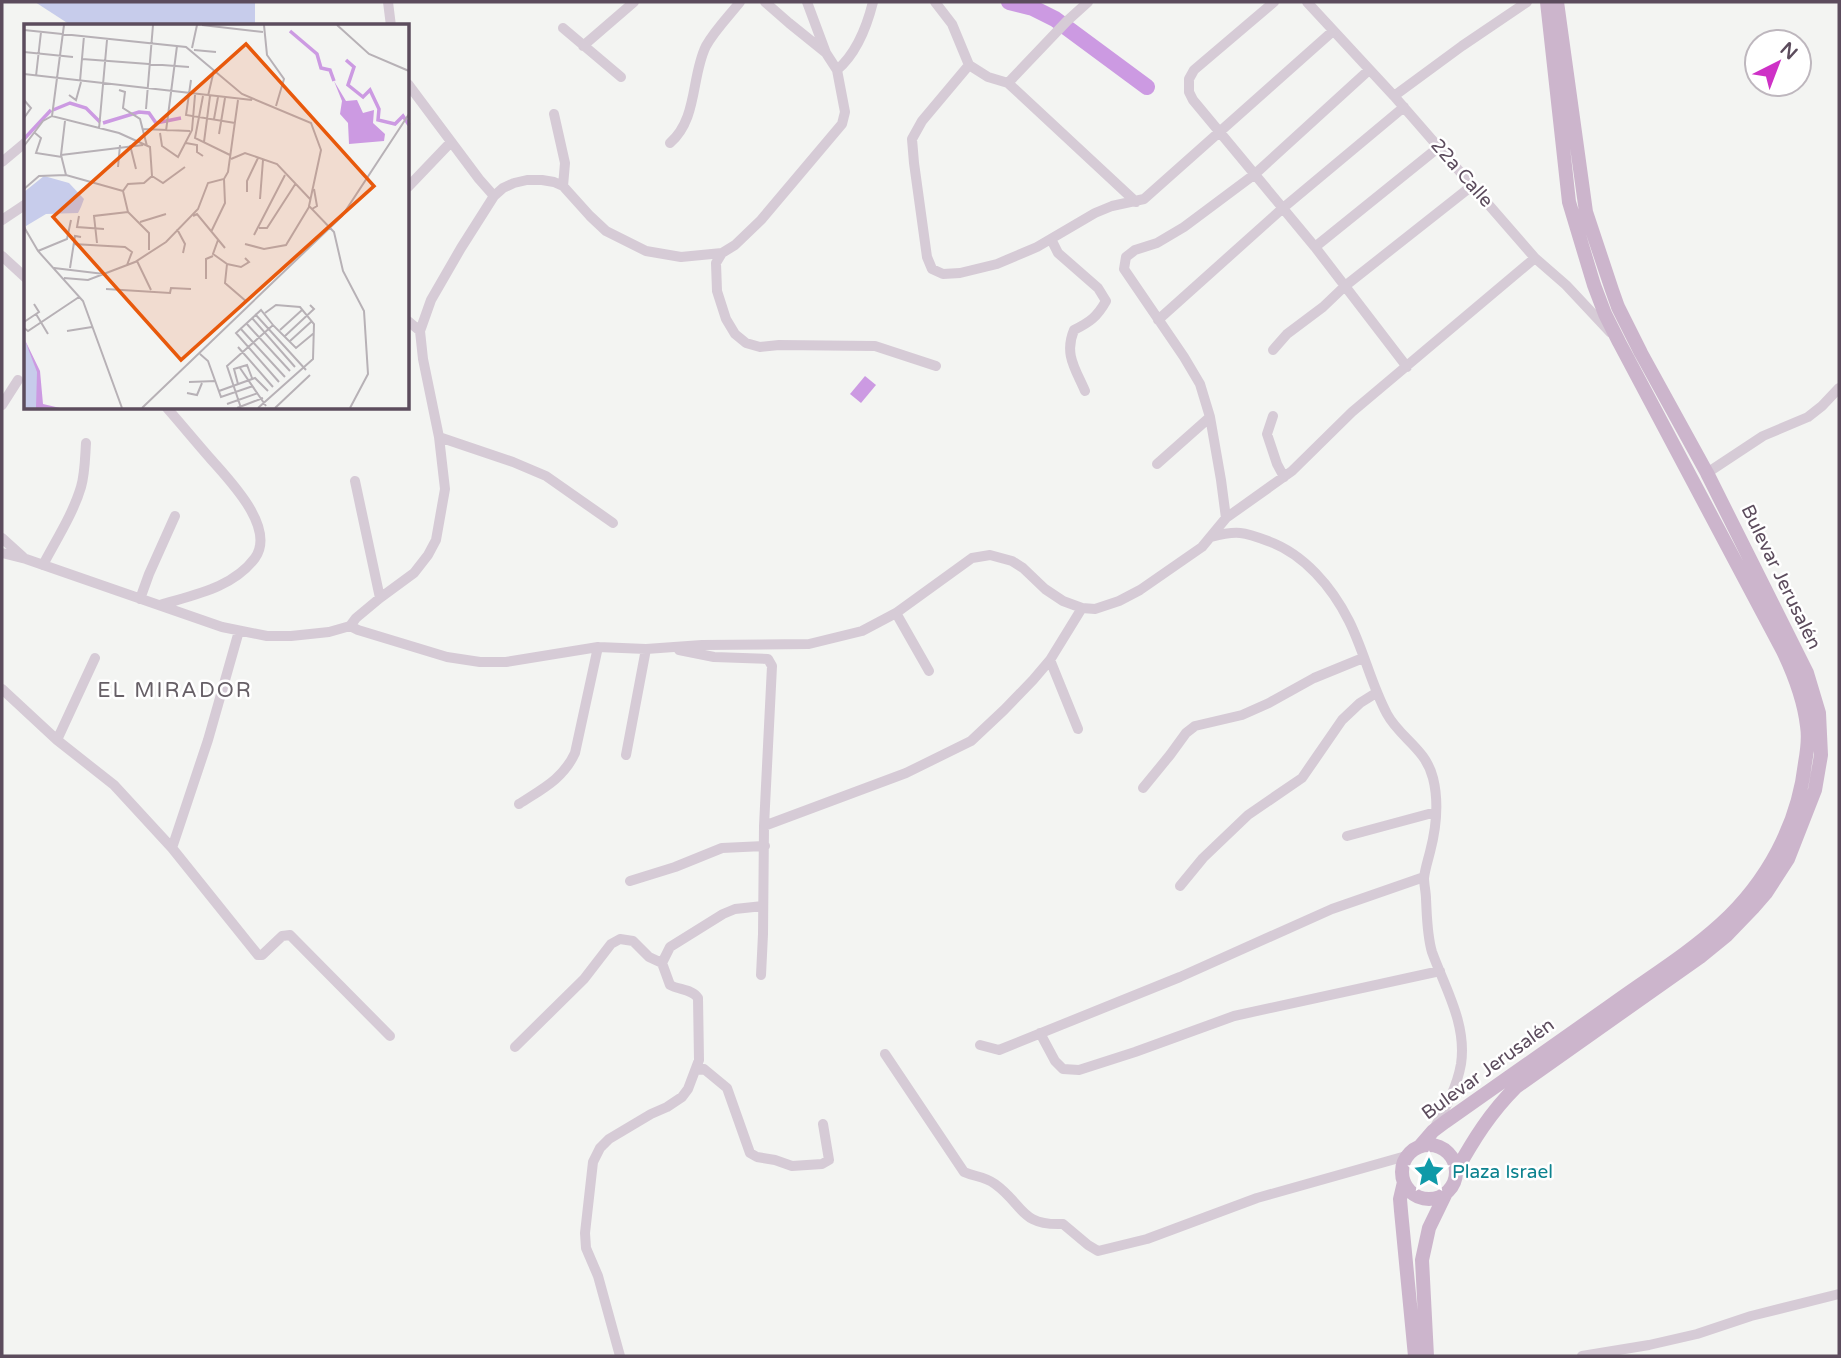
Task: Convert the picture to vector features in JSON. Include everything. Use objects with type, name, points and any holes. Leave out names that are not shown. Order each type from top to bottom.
[{"type":"main road","name":"Bulevar Jerusalén","points":[[1420,1146],[1433,1131],[1719,926],[1745,899],[1768,868],[1787,831],[1802,786],[1808,729],[1796,679],[1619,342],[1594,285],[1569,202],[1547,2]]},
{"type":"main road","name":"Bulevar Jerusalén","points":[[1456,1171],[1485,1122],[1516,1087],[1700,957],[1739,923],[1766,893],[1788,859],[1805,818],[1815,790],[1821,755],[1819,713],[1807,673],[1707,473],[1618,307],[1586,212],[1557,2]]},
{"type":"main road","points":[[1427,1356],[1422,1260],[1429,1228],[1446,1193],[1454,1184],[1456,1171],[1455,1163],[1445,1150],[1429,1144],[1420,1146],[1406,1156],[1402,1174],[1409,1190],[1424,1198],[1434,1198],[1446,1193]]},
{"type":"main road","points":[[1404,1182],[1401,1211],[1415,1356]]},
{"type":"street","points":[[388,2],[391,24]]},
{"type":"street","points":[[583,46],[634,2]]},
{"type":"street","points":[[670,143],[676,137],[691,104],[707,44],[740,2]]},
{"type":"street","points":[[765,2],[827,53]]},
{"type":"street","points":[[2,553],[239,631],[267,636],[291,636],[329,632],[350,626],[380,598],[414,573],[436,540],[445,489],[439,437],[420,331],[431,300],[494,196],[514,183],[542,180],[563,186],[606,231],[646,251],[681,257],[722,253],[735,246],[761,220],[842,124],[845,112],[837,70],[827,53],[807,2]]},
{"type":"street","points":[[837,70],[862,35],[873,2]]},
{"type":"street","points":[[935,2],[952,24],[969,65],[988,77],[1008,83],[1136,202]]},
{"type":"street","points":[[1008,83],[1088,2]]},
{"type":"street","points":[[1274,2],[1194,70],[1189,79],[1189,92],[1219,133],[1315,247],[1407,367]]},
{"type":"street","name":"22a Calle","points":[[1307,2],[1404,107],[1535,258],[1566,285],[1619,342]]},
{"type":"street","points":[[1394,96],[1527,2]]},
{"type":"street","points":[[563,28],[621,77]]},
{"type":"street","points":[[810,39],[817,38],[818,30]]},
{"type":"street","points":[[969,65],[922,121],[912,139],[927,257],[932,269],[943,274],[960,273],[997,264],[1037,247],[1095,213],[1112,206],[1144,200],[1333,31]]},
{"type":"street","points":[[1226,518],[1210,417],[1200,384],[1124,268],[1126,257],[1184,227],[1255,174],[1369,71]]},
{"type":"street","points":[[410,87],[494,196]]},
{"type":"street","points":[[1158,320],[1283,208],[1404,107]]},
{"type":"street","points":[[554,114],[565,163],[563,186]]},
{"type":"street","points":[[410,185],[451,142]]},
{"type":"street","points":[[2,162],[24,144]]},
{"type":"street","points":[[1315,247],[1439,147]]},
{"type":"street","points":[[1273,350],[1287,334],[1323,307],[1345,286],[1473,186]]},
{"type":"street","points":[[2,220],[24,206]]},
{"type":"street","points":[[1051,239],[1058,253],[1098,288],[1106,301],[1091,322],[1074,330],[1069,341],[1070,357],[1085,391]]},
{"type":"street","points":[[722,253],[716,263],[717,291],[726,319],[735,334],[746,342],[760,347],[875,346],[936,366]]},
{"type":"street","points":[[2,256],[24,276]]},
{"type":"street","points":[[350,626],[447,657],[480,662],[506,662],[598,648],[808,644],[862,631],[896,614],[972,558],[980,555],[1012,561],[1063,601],[1082,608],[1095,609],[1140,590],[1202,547],[1226,518],[1284,477],[1352,412],[1535,258]]},
{"type":"street","points":[[410,323],[420,331]]},
{"type":"street","points":[[2,405],[18,380]]},
{"type":"street","points":[[1707,473],[1763,436],[1808,417],[1839,388]]},
{"type":"street","points":[[160,605],[220,586],[247,566],[256,556],[259,547],[256,520],[245,498],[169,410]]},
{"type":"street","points":[[1273,416],[1266,434],[1284,477]]},
{"type":"street","points":[[1157,464],[1210,417]]},
{"type":"street","points":[[439,437],[513,462],[546,477],[613,523]]},
{"type":"street","points":[[43,565],[80,488],[86,443]]},
{"type":"street","points":[[355,481],[380,598]]},
{"type":"street","points":[[140,599],[175,516]]},
{"type":"street","points":[[1211,537],[1238,531],[1271,542],[1294,553],[1315,572],[1333,594],[1349,622],[1376,693],[1391,722],[1426,760],[1433,778],[1436,812],[1424,877],[1428,934],[1460,1030],[1461,1062],[1451,1098],[1433,1131]]},
{"type":"street","points":[[2,538],[26,559]]},
{"type":"street","points":[[764,826],[906,773],[971,741],[1050,660],[1082,608]]},
{"type":"street","points":[[896,614],[929,671]]},
{"type":"street","points":[[172,848],[208,740],[239,631]]},
{"type":"street","points":[[519,804],[559,777],[570,764],[575,753],[598,648]]},
{"type":"street","points":[[665,648],[714,657],[768,659],[772,666],[764,826],[761,975]]},
{"type":"street","points":[[626,755],[646,649]]},
{"type":"street","points":[[57,740],[95,658]]},
{"type":"street","points":[[1143,788],[1186,733],[1195,726],[1242,715],[1314,678],[1363,658]]},
{"type":"street","points":[[1050,660],[1077,729]]},
{"type":"street","points":[[2,689],[57,740],[114,785],[172,848],[258,955],[262,955],[282,936],[290,935],[390,1036]]},
{"type":"street","points":[[1180,886],[1203,858],[1248,815],[1302,778],[1342,720],[1376,693]]},
{"type":"street","points":[[1347,836],[1436,812]]},
{"type":"street","points":[[630,881],[676,867],[722,848],[765,846]]},
{"type":"street","points":[[979,1045],[999,1050],[1180,977],[1332,909],[1424,877]]},
{"type":"street","points":[[662,963],[670,947],[723,914],[735,909],[763,906]]},
{"type":"street","points":[[515,1047],[584,978],[611,944],[620,939],[633,941],[649,957],[662,963],[670,985],[691,992],[698,998],[699,1060],[688,1089],[682,1097],[667,1107],[609,1139],[600,1148],[593,1162],[585,1233],[586,1248],[598,1276],[620,1356]]},
{"type":"street","points":[[1040,1033],[1055,1061],[1063,1069],[1079,1070],[1234,1016],[1440,971]]},
{"type":"street","points":[[885,1054],[964,1172],[994,1184],[1034,1221],[1048,1225],[1063,1224],[1098,1251],[1147,1238],[1257,1198],[1406,1156]]},
{"type":"street","points":[[697,1070],[704,1069],[727,1088],[750,1153],[757,1157],[792,1166],[822,1164],[829,1160],[823,1124]]},
{"type":"street","points":[[1582,1356],[1697,1334],[1751,1316],[1839,1294]]},
{"type":"shaded area","points":[[35,2],[255,2],[255,24],[69,24]]},
{"type":"shaded area","points":[[865,376],[876,385],[861,403],[850,394]]},
{"type":"waterway","points":[[1009,2],[1033,8],[1055,19],[1147,87]]},
{"type":"place","name":"Plaza Israel","points":[[1429,1172]]},
{"type":"district","name":"EL MIRADOR","points":[[175,690]]}]
